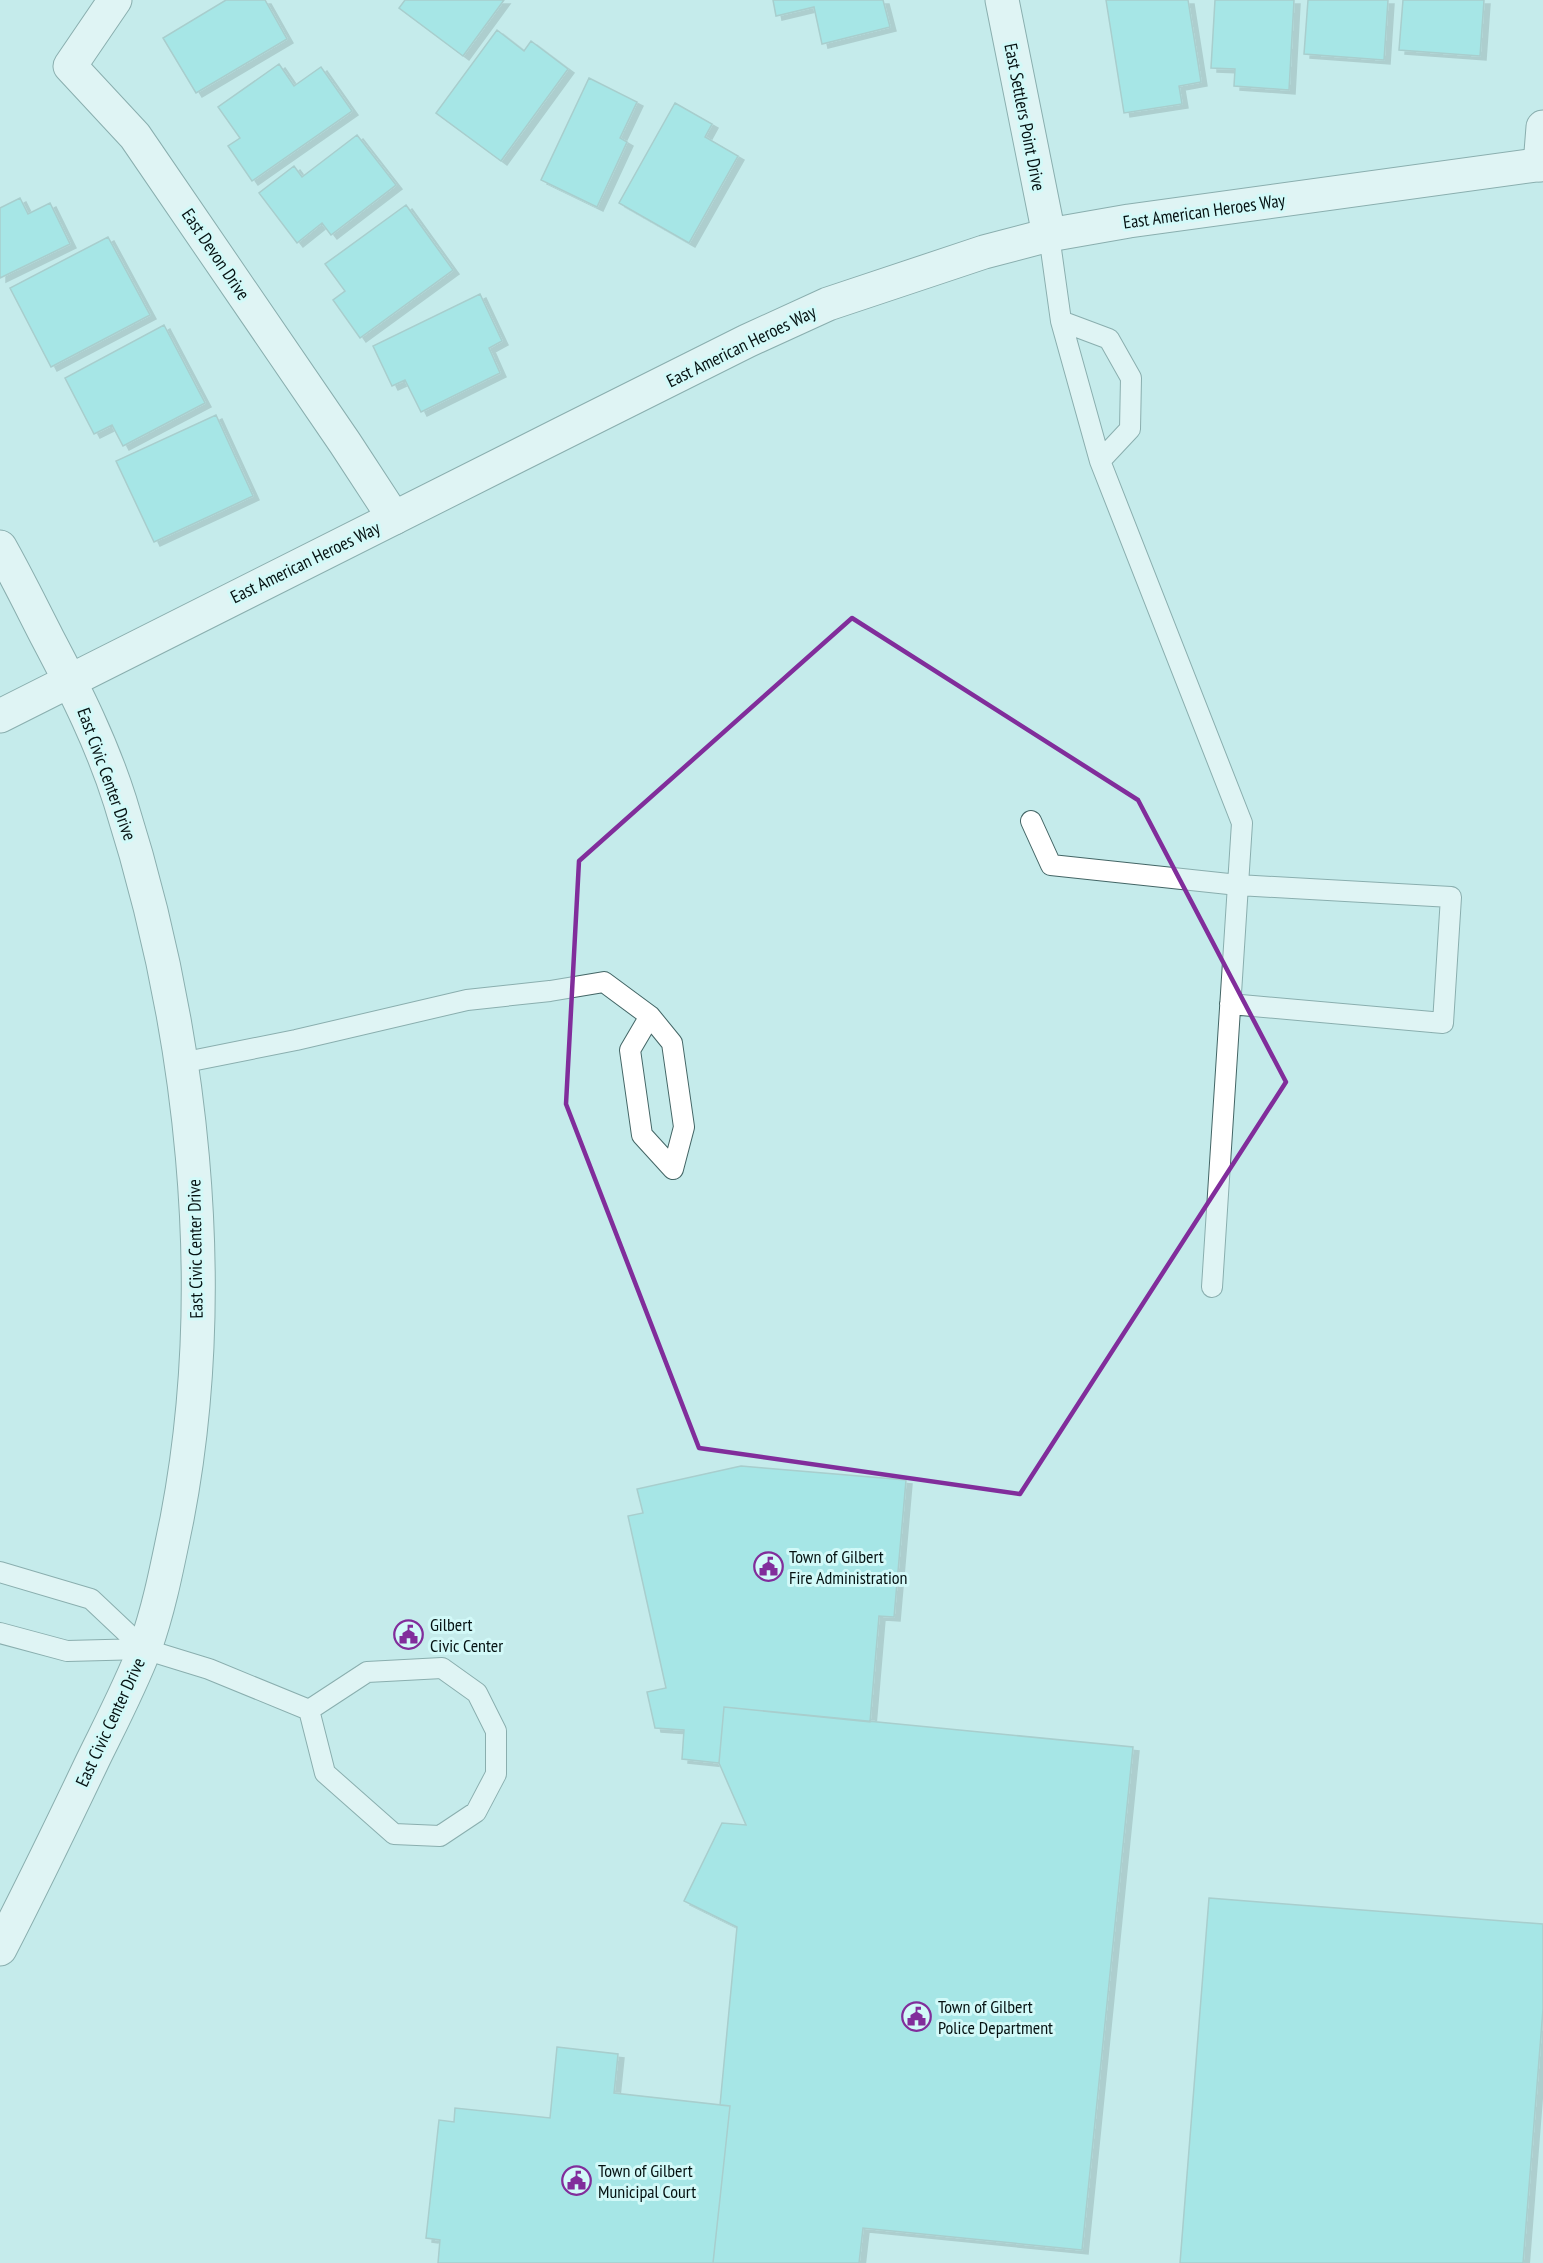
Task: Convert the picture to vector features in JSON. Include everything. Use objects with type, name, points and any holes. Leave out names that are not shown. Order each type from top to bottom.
[{"type":"street","name":"East Devon Drive","points":[[115,0],[70,66],[135,136],[394,518]]},
{"type":"street","name":"East Settlers Point Drive","points":[[1002,0],[1049,235]]},
{"type":"street","points":[[1541,164],[1543,127]]},
{"type":"street","name":"East American Heroes Way","points":[[0,716],[747,341],[828,304],[973,256],[1049,235],[1129,220],[1541,164]]},
{"type":"street","name":"East Civic Center Drive","points":[[0,547],[71,681],[93,728],[120,801],[152,916],[181,1063],[192,1153],[199,1274],[193,1409],[187,1464],[162,1593],[144,1649],[78,1791],[0,1949]]},
{"type":"lane","points":[[1049,235],[1061,321],[1100,461],[1242,823],[1212,1287]]},
{"type":"lane","points":[[1061,321],[1110,339],[1131,378],[1130,429],[1100,461]]},
{"type":"lane","points":[[1031,821],[1051,865],[1238,885],[1451,897],[1443,1023],[1230,1004]]},
{"type":"lane","points":[[181,1063],[296,1040],[467,1000],[542,992],[604,982],[650,1017],[672,1043],[684,1127],[673,1169],[642,1135],[630,1050],[650,1017]]},
{"type":"lane","points":[[0,1572],[91,1599],[144,1649]]},
{"type":"lane","points":[[0,1633],[67,1651],[144,1649],[209,1670],[309,1710]]},
{"type":"lane","points":[[442,1668],[477,1693],[496,1731],[496,1774],[476,1812],[440,1836],[394,1834],[325,1773],[309,1710],[367,1672],[442,1668]]},
{"type":"highlighted area","points":[[852,618],[1138,800],[1286,1082],[1020,1494],[699,1448],[566,1104],[579,861]]},
{"type":"building","points":[[226,0],[265,0],[287,39],[196,93],[163,38]]},
{"type":"building","points":[[405,0],[504,0],[463,56],[399,8]]},
{"type":"building","points":[[773,0],[883,0],[890,27],[822,44],[814,7],[776,16]]},
{"type":"building","points":[[1106,0],[1188,0],[1201,82],[1179,86],[1182,104],[1124,113]]},
{"type":"building","points":[[1215,0],[1294,0],[1289,90],[1234,86],[1235,69],[1211,68]]},
{"type":"building","points":[[1308,0],[1388,0],[1384,60],[1304,54]]},
{"type":"building","points":[[1403,0],[1484,0],[1480,56],[1399,50]]},
{"type":"building","points":[[497,30],[524,51],[531,41],[568,69],[501,161],[436,113]]},
{"type":"building","points":[[279,64],[294,86],[321,67],[352,111],[252,181],[228,146],[240,138],[218,107]]},
{"type":"building","points":[[589,78],[637,102],[620,138],[627,142],[597,207],[541,180]]},
{"type":"building","points":[[675,103],[712,124],[705,137],[738,156],[689,243],[619,203]]},
{"type":"building","points":[[357,135],[396,185],[331,235],[322,223],[297,243],[259,193],[294,166],[302,177]]},
{"type":"building","points":[[20,198],[28,214],[50,203],[70,244],[0,278],[0,208]]},
{"type":"building","points":[[406,205],[453,270],[360,338],[333,300],[345,291],[325,264]]},
{"type":"building","points":[[108,237],[150,315],[51,367],[10,288]]},
{"type":"building","points":[[480,294],[502,341],[489,348],[500,373],[421,412],[405,380],[392,386],[373,346]]},
{"type":"building","points":[[164,325],[205,403],[123,446],[112,425],[94,434],[65,378]]},
{"type":"building","points":[[216,415],[253,496],[154,542],[116,461]]},
{"type":"building","name":"Town of Gilbert Fire Administration","points":[[741,1466],[906,1480],[894,1617],[879,1616],[870,1722],[724,1707],[719,1763],[682,1759],[684,1730],[655,1728],[647,1692],[666,1688],[628,1516],[643,1513],[637,1489]]},
{"type":"building","name":"Town of Gilbert Police Department","points":[[724,1707],[1133,1747],[1082,2250],[863,2228],[859,2263],[713,2263],[730,2106],[720,2105],[737,1927],[684,1901],[722,1823],[746,1825],[719,1763]]},
{"type":"building","points":[[1209,1898],[1543,1924],[1543,2009],[1523,2263],[1180,2263]]},
{"type":"building","name":"Town of Gilbert Municipal Court","points":[[557,2047],[618,2054],[614,2093],[730,2106],[713,2263],[438,2263],[440,2240],[426,2238],[439,2120],[454,2122],[455,2108],[550,2118]]},
{"type":"place","name":"Town of Gilbert Fire Administration","points":[[768,1566]]},
{"type":"place","name":"Gilbert Civic Center","points":[[409,1634]]},
{"type":"place","name":"Town of Gilbert Police Department","points":[[917,2016]]},
{"type":"place","name":"Town of Gilbert Municipal Court","points":[[577,2180]]}]
